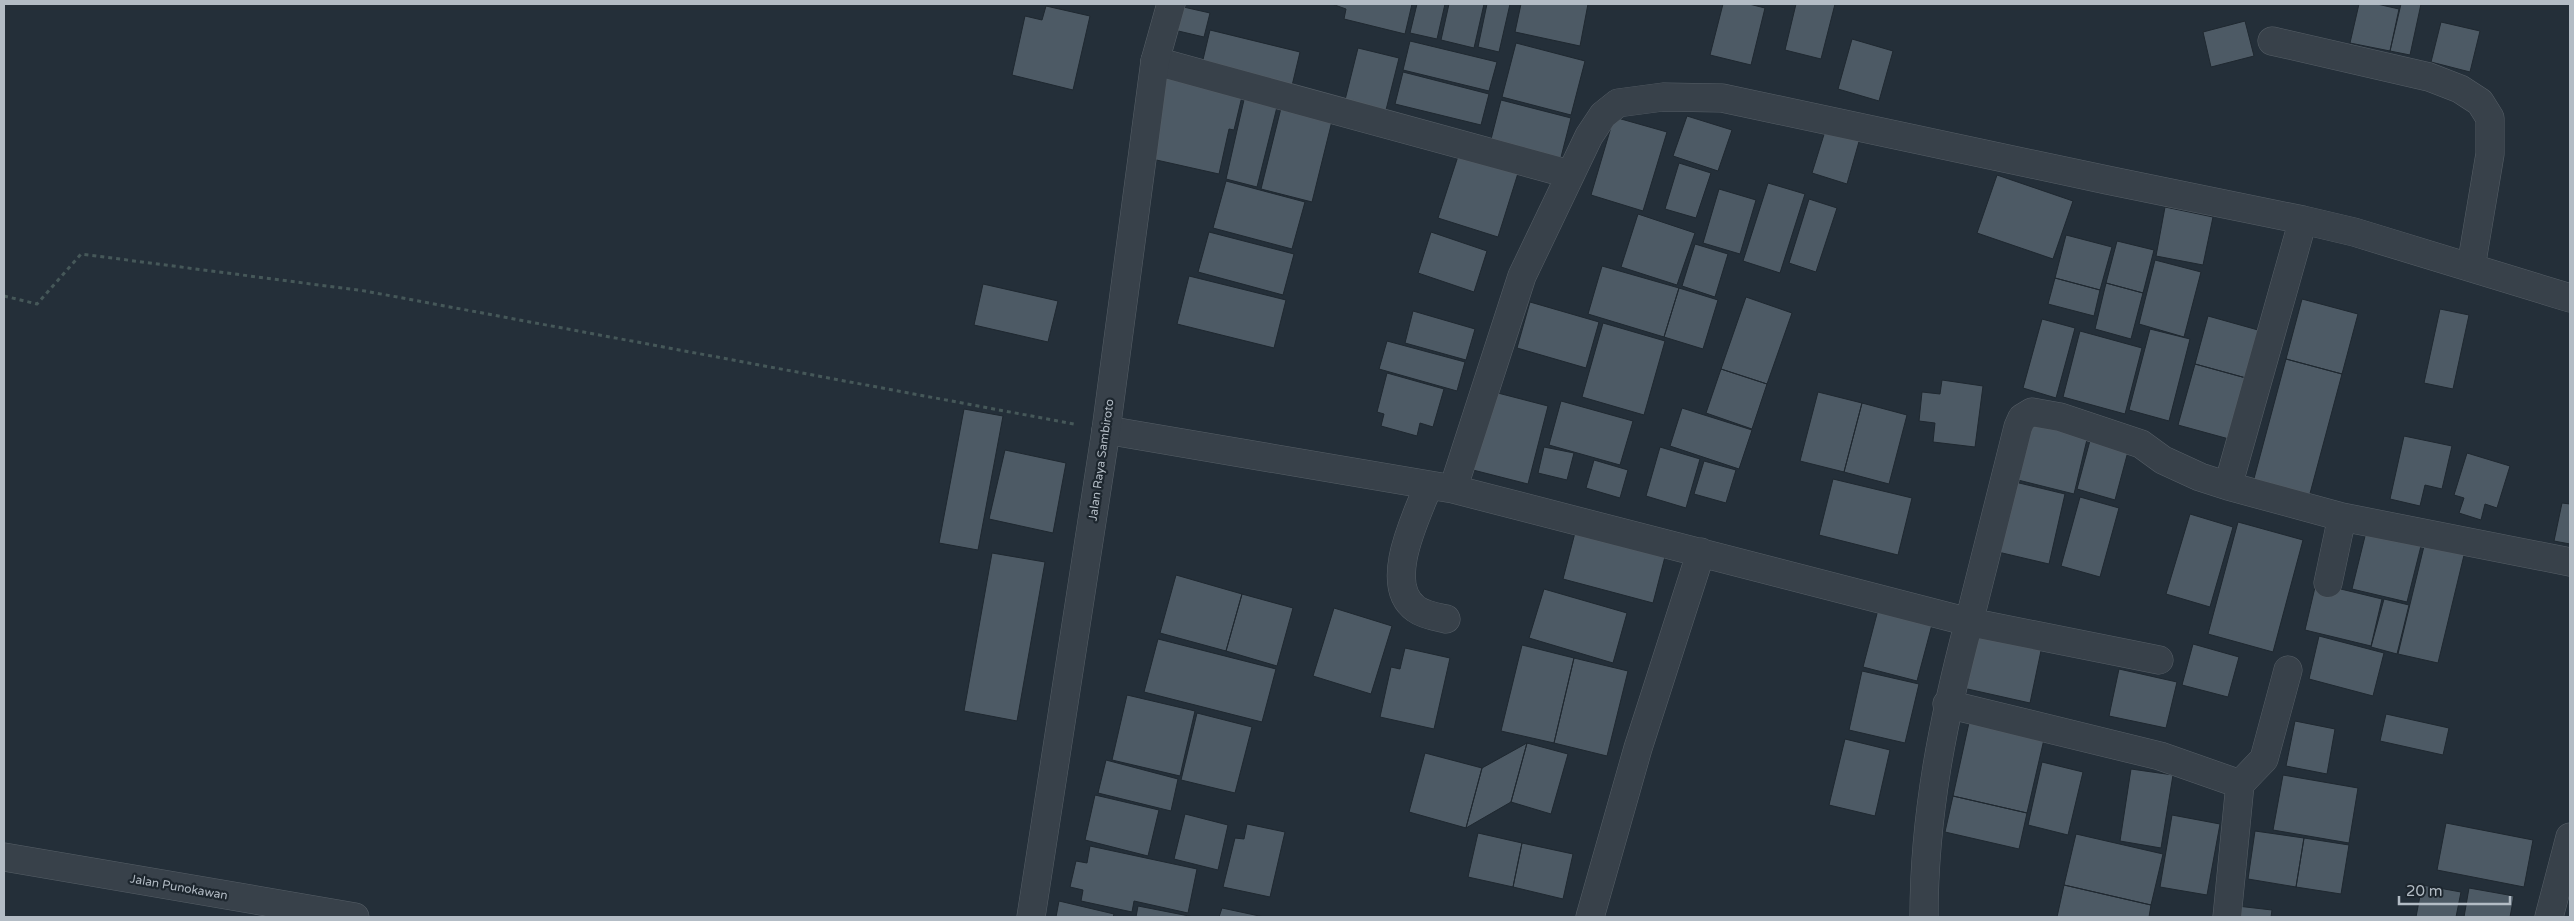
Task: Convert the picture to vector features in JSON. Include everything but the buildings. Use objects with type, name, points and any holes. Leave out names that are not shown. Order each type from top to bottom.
[{"type":"street","name":"Jalan Raya Sambiroto","points":[[1031,917],[1106,430],[1155,61],[1171,4]]},
{"type":"street","points":[[2272,41],[2430,77],[2460,89],[2480,102],[2490,118],[2490,154],[2471,267]]},
{"type":"street","points":[[1155,61],[1569,174]]},
{"type":"street","points":[[1446,619],[1416,609],[1401,587],[1400,570],[1440,488],[1522,276],[1569,174],[1603,115],[1618,103],[1663,98],[1722,98],[2303,220],[2471,267],[2570,298]]},
{"type":"street","points":[[2228,486],[2303,220]]},
{"type":"street","points":[[1924,917],[1924,863],[1938,752],[1947,704],[2018,427],[2022,418],[2032,412],[2060,417],[2141,444],[2163,460],[2200,477],[2228,486],[2342,517],[2570,562]]},
{"type":"street","points":[[1106,430],[1440,488],[1701,552],[1969,622],[2159,660]]},
{"type":"street","points":[[2328,583],[2342,517]]},
{"type":"street","points":[[1590,917],[1638,748],[1701,552]]},
{"type":"street","points":[[2227,917],[2240,784],[2264,759],[2288,670]]},
{"type":"street","points":[[1947,704],[2160,756],[2240,784]]},
{"type":"street","points":[[2549,917],[2570,837]]},
{"type":"street","name":"Jalan Punokawan","points":[[4,857],[354,917]]},
{"type":"path","points":[[4,296],[37,304],[80,254],[366,291],[1106,430]]}]
